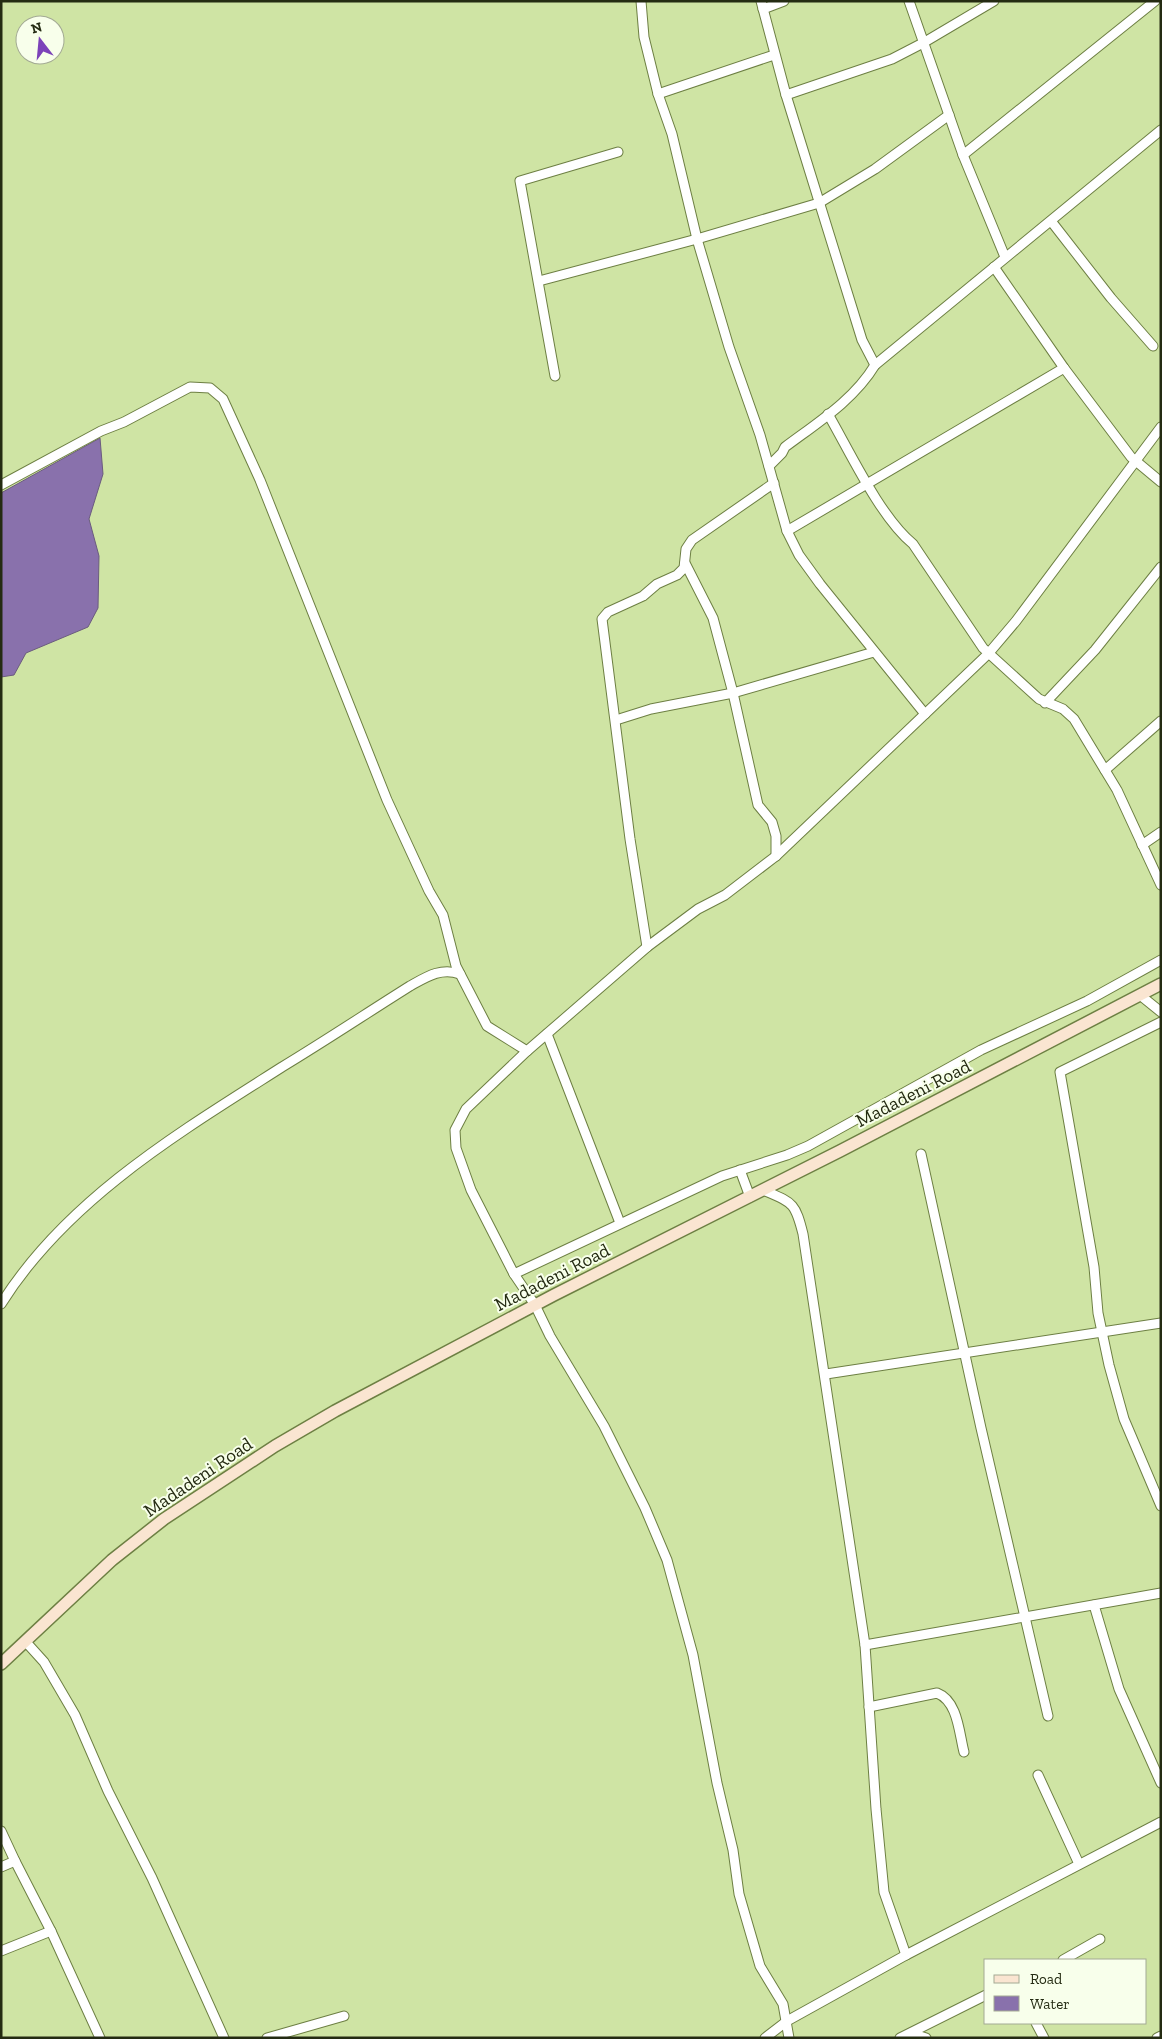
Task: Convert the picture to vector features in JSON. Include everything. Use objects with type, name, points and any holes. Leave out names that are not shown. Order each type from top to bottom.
[{"type":"street","points":[[641,1],[644,37],[658,94],[672,134],[697,239],[729,347],[769,466],[787,531],[799,555],[925,714]]},
{"type":"street","points":[[784,1],[762,5],[774,55],[862,340],[875,365]]},
{"type":"street","points":[[909,1],[963,155],[1005,257]]},
{"type":"street","points":[[786,95],[892,58],[923,43],[994,1]]},
{"type":"street","points":[[963,155],[1156,1]]},
{"type":"street","points":[[658,94],[774,55]]},
{"type":"street","points":[[539,281],[697,239],[819,202],[875,169],[949,115]]},
{"type":"street","points":[[769,466],[782,453],[785,447],[828,414],[865,382],[875,365],[1161,130]]},
{"type":"street","points":[[555,376],[520,181],[618,152]]},
{"type":"street","points":[[1051,221],[1153,346]]},
{"type":"street","points":[[994,267],[1064,368],[1135,461],[1161,482]]},
{"type":"street","points":[[787,531],[1064,368]]},
{"type":"street","points":[[1,484],[92,435],[124,422],[190,387],[210,388],[223,399],[260,480],[387,800],[429,891],[443,915],[451,955],[488,1026],[527,1051]]},
{"type":"street","points":[[828,414],[868,484],[902,535],[913,544],[988,654],[1045,703],[1069,713],[1105,770],[1161,885]]},
{"type":"street","points":[[789,2038],[783,2004],[760,1966],[739,1894],[733,1850],[717,1783],[693,1655],[666,1560],[645,1508],[604,1426],[550,1336],[535,1305],[514,1274],[471,1190],[459,1159],[454,1139],[455,1130],[466,1109],[527,1051],[647,947],[698,909],[725,895],[776,856],[988,654],[1022,613],[1161,427]]},
{"type":"street","points":[[647,947],[630,839],[616,720],[602,625],[604,614],[634,601],[657,584],[676,575],[684,568],[686,549],[692,540],[774,483]]},
{"type":"street","points":[[685,563],[713,618],[733,693],[758,806],[772,822],[776,836],[776,856]]},
{"type":"street","points":[[1045,703],[1095,650],[1161,567]]},
{"type":"street","points":[[616,720],[651,709],[733,693],[874,652]]},
{"type":"street","points":[[1105,770],[1161,721]]},
{"type":"street","points":[[1142,845],[1161,832]]},
{"type":"street","points":[[514,1274],[620,1223],[740,1170],[808,1146],[981,1050],[1095,998],[1161,960]]},
{"type":"street","points":[[1,1304],[19,1279],[72,1217],[173,1138],[410,986],[440,972],[448,971],[460,974]]},
{"type":"street","name":"Madadeni Road","points":[[1,1664],[112,1560],[164,1519],[220,1480],[335,1411],[535,1305],[750,1197],[1161,984]]},
{"type":"street","points":[[1140,995],[1161,1012]]},
{"type":"street","points":[[1161,1022],[1060,1072],[1094,1267],[1103,1333],[1117,1398],[1161,1506]]},
{"type":"street","points":[[547,1034],[620,1223]]},
{"type":"street","points":[[921,1154],[981,1428],[1027,1616],[1048,1716]]},
{"type":"street","points":[[740,1170],[750,1197]]},
{"type":"street","points":[[763,1190],[791,1203],[798,1213],[826,1374],[865,1645],[884,1892],[906,1955]]},
{"type":"street","points":[[826,1374],[1161,1323]]},
{"type":"street","points":[[865,1645],[1161,1593]]},
{"type":"street","points":[[1094,1605],[1119,1689],[1161,1783]]},
{"type":"street","points":[[25,1641],[44,1662],[76,1715],[108,1791],[152,1878],[224,2038]]},
{"type":"street","points":[[869,1707],[937,1693],[942,1695],[952,1705],[964,1752]]},
{"type":"street","points":[[1038,1775],[1079,1864]]},
{"type":"street","points":[[765,2038],[787,2021],[906,1955],[1161,1822]]},
{"type":"street","points":[[1,1832],[51,1931],[100,2038]]},
{"type":"street","points":[[1,1867],[15,1861]]},
{"type":"street","points":[[1,1951],[51,1931]]},
{"type":"street","points":[[1065,1959],[1100,1939]]},
{"type":"street","points":[[900,2038],[984,1996]]},
{"type":"street","points":[[267,2038],[344,2016]]},
{"type":"street","points":[[1037,2024],[1044,2038]]},
{"type":"street","points":[[911,2032],[926,2038]]},
{"type":"street","points":[[1157,2038],[1161,2036]]},
{"type":"water","points":[[100,438],[103,474],[89,519],[99,556],[98,608],[88,627],[26,653],[14,675],[1,677],[1,493]]}]
